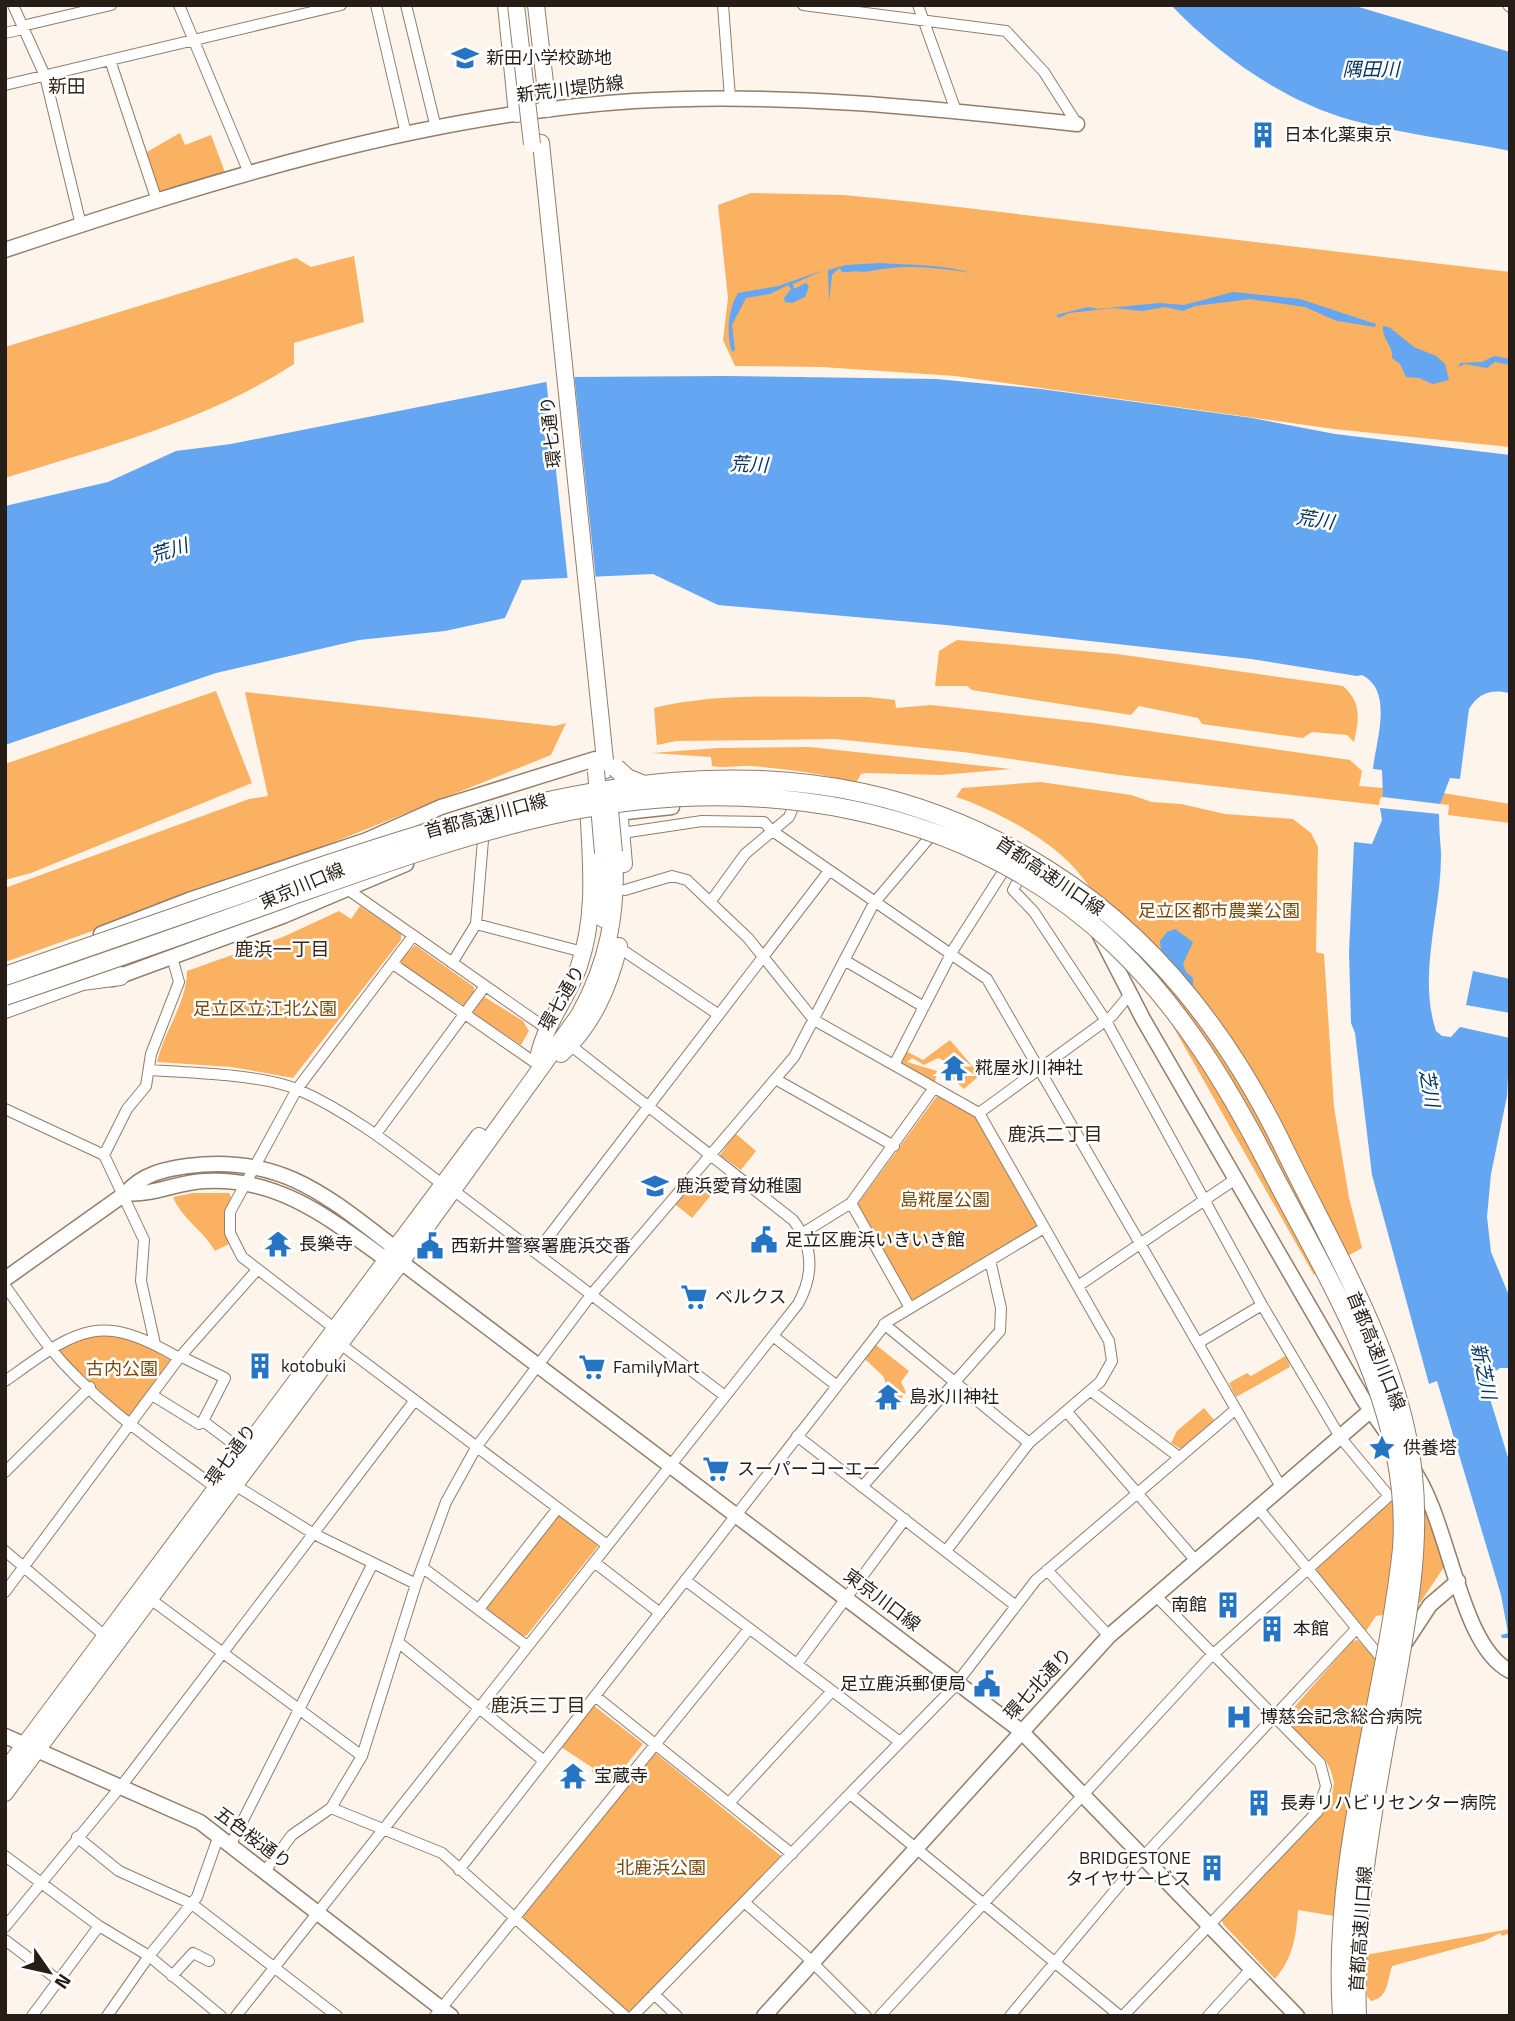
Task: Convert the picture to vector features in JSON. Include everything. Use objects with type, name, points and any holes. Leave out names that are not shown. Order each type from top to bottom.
[{"type":"highway","points":[[602,762],[627,778],[652,787],[759,788],[841,797],[915,815],[967,834],[1004,852],[1077,899],[1140,953],[1176,992],[1238,1081],[1332,1263],[1362,1309]]},
{"type":"highway","name":"首都高速川口線","points":[[5,978],[410,836],[561,796],[673,783],[760,780],[832,787],[909,805],[984,832],[1057,876],[1115,919],[1170,972],[1214,1028],[1245,1075],[1362,1309],[1404,1420],[1413,1476],[1416,1527],[1406,1625],[1367,1854],[1356,1958],[1357,2016]]},
{"type":"highway","points":[[693,784],[792,786],[857,796],[924,813],[951,823],[967,834]]},
{"type":"highway","name":"首都高速川口線","points":[[5,996],[439,845],[561,813],[667,799],[736,796],[802,800],[881,815],[931,830],[976,849],[1068,905],[1118,947],[1157,990],[1225,1084],[1355,1333],[1379,1391],[1391,1433],[1403,1503],[1402,1549],[1392,1624],[1351,1853],[1341,1957],[1342,2016]]},
{"type":"highway","points":[[286,883],[298,865]]},
{"type":"highway","points":[[5,978],[286,883],[342,868]]},
{"type":"highway","points":[[5,1009],[82,981],[120,976]]},
{"type":"main road","points":[[506,5],[517,114]]},
{"type":"main road","name":"環七通り","points":[[5,1771],[31,1748],[149,1598],[394,1257],[536,1065],[579,1015],[598,978],[614,912],[602,762],[536,148],[516,5]]},
{"type":"main road","name":"環七通り","points":[[526,5],[536,148]]},
{"type":"main road","points":[[536,5],[548,109]]},
{"type":"main road","points":[[536,1065],[570,1045],[607,988],[618,947],[625,890],[619,805]]},
{"type":"main road","points":[[536,1065],[547,1029],[571,985],[583,952],[594,892],[588,808]]},
{"type":"main road","name":"環七通り","points":[[536,1065],[581,991],[593,961],[604,911],[608,853]]},
{"type":"main road","name":"環七通り","points":[[5,1793],[31,1748],[105,1636],[215,1487],[337,1336]]},
{"type":"street","points":[[13,5],[45,75],[81,225]]},
{"type":"street","points":[[5,33],[86,5]]},
{"type":"street","points":[[22,25],[111,5]]},
{"type":"street","points":[[179,5],[248,173]]},
{"type":"street","points":[[5,85],[341,5]]},
{"type":"street","points":[[376,5],[406,134]]},
{"type":"street","points":[[406,5],[436,128]]},
{"type":"street","points":[[723,5],[730,98]]},
{"type":"street","points":[[803,5],[1006,31],[1044,72],[1077,124]]},
{"type":"street","points":[[918,5],[956,111]]},
{"type":"street","points":[[110,60],[157,201]]},
{"type":"street","name":"新荒川堤防線","points":[[5,250],[248,173],[406,134],[548,109],[632,101],[730,98],[956,111],[1077,124]]},
{"type":"street","points":[[5,978],[188,900],[367,840],[441,807],[602,762]]},
{"type":"street","points":[[619,805],[741,772],[812,777],[902,797],[945,812],[1020,846],[1067,887],[1090,916],[1130,994],[1370,1411],[1432,1500],[1481,1645],[1504,1668]]},
{"type":"street","points":[[619,805],[794,805],[846,811],[932,835],[1020,877],[1069,909],[1101,941]]},
{"type":"street","name":"東京川口線","points":[[5,978],[484,823],[619,805]]},
{"type":"street","points":[[711,901],[745,854],[789,817],[794,805]]},
{"type":"street","name":"東京川口線","points":[[5,1018],[172,957],[427,855],[588,808]]},
{"type":"street","points":[[265,1871],[292,1835],[331,1808],[362,1756],[416,1584],[446,1502],[477,1446],[591,1295],[794,1057],[874,903],[932,835],[945,812]]},
{"type":"street","points":[[622,833],[720,820],[764,822],[771,830],[874,903],[987,979],[1282,1487]]},
{"type":"street","points":[[452,963],[477,924],[483,840]]},
{"type":"street","points":[[894,1065],[951,954],[1020,846]]},
{"type":"street","points":[[536,1253],[829,871]]},
{"type":"street","points":[[625,890],[680,877],[711,901],[764,958],[814,1020],[979,1112],[1078,1286],[1111,1350],[1107,1373],[1091,1391],[1029,1443],[946,1551]]},
{"type":"street","points":[[1020,877],[1013,890],[1034,912],[1106,1021],[1203,1201],[1340,1437],[1389,1496]]},
{"type":"street","points":[[346,889],[547,1029]]},
{"type":"street","points":[[477,924],[583,952]]},
{"type":"street","points":[[413,936],[297,1089],[230,1212],[230,1233],[242,1257],[256,1270],[415,1400],[607,1545]]},
{"type":"street","points":[[618,947],[719,1015]]},
{"type":"street","points":[[104,1155],[127,1109],[146,1086],[151,1054],[179,982],[172,957]]},
{"type":"street","points":[[844,960],[924,1007]]},
{"type":"street","points":[[393,964],[536,1065]]},
{"type":"street","points":[[376,1134],[485,986]]},
{"type":"street","points":[[979,1112],[1106,1021],[1130,994]]},
{"type":"street","points":[[236,2016],[774,1336],[798,1304],[809,1278],[809,1256],[803,1233],[786,1214],[570,1045]]},
{"type":"street","points":[[150,1070],[229,1076],[297,1089],[376,1134],[725,1396]]},
{"type":"street","points":[[776,1080],[894,1146]]},
{"type":"street","points":[[803,1233],[851,1203],[934,1088]]},
{"type":"street","points":[[5,1109],[104,1155],[125,1194],[144,1240],[141,1281],[155,1344]]},
{"type":"street","points":[[5,1279],[125,1194],[136,1181],[173,1168],[229,1164],[285,1175],[316,1189],[394,1257]]},
{"type":"street","points":[[1078,1286],[1237,1178]]},
{"type":"street","points":[[125,1194],[144,1195],[191,1182],[244,1182],[276,1190],[305,1203],[394,1257]]},
{"type":"street","points":[[851,1203],[910,1308]]},
{"type":"street","points":[[459,1870],[884,1324],[1044,1227]]},
{"type":"street","name":"東京川口線","points":[[394,1257],[673,1465],[1021,1731],[1251,1969],[1289,2013]]},
{"type":"street","points":[[862,1487],[1000,1331],[1001,1308],[990,1260]]},
{"type":"street","points":[[5,1592],[179,1357],[256,1270]]},
{"type":"street","points":[[5,1286],[50,1349],[131,1425],[215,1487]]},
{"type":"street","points":[[1198,1343],[1262,1305]]},
{"type":"street","points":[[884,1324],[1029,1443]]},
{"type":"street","points":[[5,1381],[73,1335],[96,1330],[123,1331],[225,1378],[199,1424],[152,1395]]},
{"type":"street","points":[[774,1336],[837,1386]]},
{"type":"street","points":[[5,1472],[90,1387]]},
{"type":"street","points":[[1091,1391],[1179,1457]]},
{"type":"street","points":[[5,1927],[119,1786],[415,1400]]},
{"type":"street","points":[[633,2016],[958,1681],[1047,1570],[1236,1409]]},
{"type":"street","name":"環七北通り","points":[[764,2016],[1109,1636],[1370,1411]]},
{"type":"street","points":[[1067,1412],[1196,1561]]},
{"type":"street","points":[[203,1421],[243,1451]]},
{"type":"street","points":[[797,1436],[1016,1606]]},
{"type":"street","points":[[880,2016],[1213,1654],[1415,1472]]},
{"type":"street","points":[[233,1484],[314,1534],[416,1584]]},
{"type":"street","points":[[479,1609],[558,1508]]},
{"type":"street","points":[[1258,1508],[1391,1670]]},
{"type":"street","points":[[797,1664],[905,1519]]},
{"type":"street","points":[[5,1551],[105,1636]]},
{"type":"street","points":[[594,1562],[660,1614]]},
{"type":"street","points":[[107,2016],[149,1956],[197,1897],[225,1839],[298,1708],[373,1563]]},
{"type":"street","points":[[422,1567],[527,1646]]},
{"type":"street","points":[[1047,1570],[1109,1636]]},
{"type":"street","points":[[685,1580],[900,1742]]},
{"type":"street","points":[[1334,2016],[1337,1953],[1352,1911],[1391,1670],[1398,1653],[1430,1605],[1458,1581]]},
{"type":"street","points":[[850,1794],[1121,2016],[1318,1811],[1325,1796],[1326,1777],[1320,1763],[1156,1595]]},
{"type":"street","points":[[149,1598],[362,1756]]},
{"type":"street","points":[[442,2013],[513,1917],[749,1629]]},
{"type":"street","points":[[1010,2016],[1143,1857],[1356,1629]]},
{"type":"street","points":[[398,1642],[544,1761]]},
{"type":"street","points":[[729,1803],[832,1691]]},
{"type":"street","points":[[595,1696],[792,1854]]},
{"type":"street","name":"五色桜通り","points":[[5,1736],[193,1818],[225,1839],[320,1913],[442,2013]]},
{"type":"street","points":[[331,1808],[442,1853],[625,2016]]},
{"type":"street","points":[[77,1837],[119,1871],[192,1904],[337,2016]]},
{"type":"street","points":[[5,1856],[99,1926],[149,1956],[221,2016]]},
{"type":"street","points":[[744,1902],[866,2016]]},
{"type":"street","points":[[1352,1911],[1360,1956],[1364,2016]]},
{"type":"street","points":[[32,2016],[99,1926]]},
{"type":"street","points":[[5,1940],[58,1980]]},
{"type":"street","points":[[172,1976],[193,1953],[209,1961]]},
{"type":"street","points":[[1208,2016],[1251,1969]]},
{"type":"street","points":[[654,1994],[677,2016]]},
{"type":"green space","points":[[180,133],[185,145],[211,135],[226,175],[161,195],[145,153]]},
{"type":"green space","points":[[751,193],[844,195],[915,202],[1510,272],[1510,447],[1334,429],[955,376],[822,367],[735,366],[723,340],[728,298],[718,205]]},
{"type":"green space","points":[[354,256],[364,322],[294,343],[294,364],[226,402],[154,431],[5,478],[5,347],[296,258],[311,267]]},
{"type":"green space","points":[[957,640],[1117,654],[1343,686],[1349,692],[1358,712],[1354,742],[1347,735],[1312,732],[1303,738],[1202,724],[1198,718],[1139,706],[1131,715],[972,690],[967,686],[935,686],[939,651]]},
{"type":"green space","points":[[216,691],[252,783],[31,873],[5,880],[5,764]]},
{"type":"green space","points":[[245,692],[555,726],[566,723],[551,755],[267,869],[5,962],[5,888],[249,799],[268,796]]},
{"type":"green space","points":[[733,697],[868,697],[895,700],[896,708],[931,705],[1094,723],[1350,760],[1362,771],[1359,786],[1383,788],[1383,797],[1380,798],[1379,805],[1119,775],[963,752],[835,739],[676,741],[657,745],[654,708]]},
{"type":"green space","points":[[810,747],[1011,769],[941,775],[866,773],[861,774],[856,783],[778,769],[712,766],[711,757],[652,753],[718,748]]},
{"type":"green space","name":"足立区都市農業公園","points":[[1040,782],[1131,795],[1152,802],[1181,804],[1225,814],[1293,819],[1311,833],[1318,847],[1316,952],[1324,954],[1334,1107],[1349,1198],[1362,1248],[1314,1275],[1119,931],[1085,881],[1069,862],[1038,837],[996,814],[956,797],[962,788]]},
{"type":"green space","points":[[1443,793],[1510,804],[1510,823],[1448,815],[1449,805],[1440,804]]},
{"type":"green space","name":"足立区立江北公園","points":[[360,906],[401,934],[401,940],[293,1078],[232,1067],[157,1062],[183,994],[187,971],[283,937],[339,911],[351,919]]},
{"type":"green space","points":[[415,945],[474,987],[474,993],[465,1006],[401,965],[401,960]]},
{"type":"green space","points":[[483,996],[523,1021],[529,1031],[521,1045],[472,1013]]},
{"type":"green space","points":[[950,1040],[980,1075],[964,1089],[950,1076],[952,1064],[938,1058],[924,1065],[912,1058],[907,1062],[937,1071],[935,1082],[901,1063],[906,1051],[923,1060]]},
{"type":"green space","name":"島糀屋公園","points":[[937,1096],[978,1119],[1038,1222],[1036,1227],[915,1299],[909,1300],[857,1205]]},
{"type":"green space","points":[[735,1133],[756,1151],[741,1170],[720,1155]]},
{"type":"green space","points":[[696,1181],[712,1194],[692,1218],[675,1204]]},
{"type":"green space","points":[[193,1193],[229,1193],[231,1197],[224,1225],[229,1244],[215,1251],[182,1212],[173,1197]]},
{"type":"green space","name":"古内公園","points":[[100,1334],[134,1339],[170,1360],[127,1416],[58,1352],[59,1348]]},
{"type":"green space","points":[[876,1345],[909,1371],[901,1382],[906,1392],[891,1412],[877,1402],[889,1391],[883,1376],[865,1359]]},
{"type":"green space","points":[[1287,1355],[1290,1367],[1236,1397],[1229,1383],[1247,1373],[1251,1376]]},
{"type":"green space","points":[[1204,1408],[1214,1420],[1181,1449],[1171,1443],[1177,1431]]},
{"type":"green space","points":[[1418,1486],[1444,1567],[1420,1603],[1399,1596],[1383,1615],[1376,1616],[1366,1631],[1317,1571],[1317,1567],[1405,1487]]},
{"type":"green space","points":[[561,1515],[598,1546],[527,1635],[522,1637],[488,1612],[487,1606]]},
{"type":"green space","points":[[1358,1640],[1382,1665],[1340,1917],[1298,1910],[1292,1947],[1286,1963],[1275,1979],[1223,1924],[1222,1919],[1313,1825],[1331,1801],[1334,1783],[1325,1759],[1284,1719],[1352,1641]]},
{"type":"green space","points":[[593,1705],[643,1744],[614,1780],[592,1772],[593,1768],[561,1747]]},
{"type":"green space","name":"北鹿浜公園","points":[[653,1751],[781,1856],[633,2010],[627,2011],[523,1918],[523,1914]]},
{"type":"green space","points":[[1510,1929],[1510,1933],[1502,1936],[1500,1933],[1484,1941],[1392,1966],[1381,1997],[1371,2001],[1367,1996],[1365,1955]]},
{"type":"water","name":"隅田川","points":[[1171,5],[1352,5],[1510,52],[1510,151],[1370,125],[1326,112],[1254,74],[1210,41]]},
{"type":"water","points":[[880,263],[937,266],[971,273],[920,267],[867,272],[842,272],[839,268],[832,275],[829,301],[828,270],[846,265]]},
{"type":"water","points":[[824,270],[793,284],[794,289],[806,283],[809,287],[805,297],[792,303],[785,302],[784,298],[791,289],[788,285],[770,294],[746,298],[732,325],[735,350],[732,352],[729,322],[738,293],[778,286]]},
{"type":"water","points":[[1233,292],[1300,299],[1376,324],[1375,327],[1337,321],[1305,307],[1250,299],[1195,306],[1183,311],[1165,307],[1142,311],[1114,308],[1069,313],[1059,318],[1056,315],[1088,307],[1098,309],[1159,303],[1184,305]]},
{"type":"water","points":[[1383,326],[1389,327],[1414,347],[1436,356],[1445,364],[1449,380],[1433,384],[1419,378],[1406,377],[1400,364],[1392,358]]},
{"type":"water","points":[[1494,356],[1510,359],[1510,365],[1495,362],[1487,368],[1465,364],[1458,367],[1460,363],[1482,362]]},
{"type":"water","name":"荒川","points":[[571,377],[936,379],[1041,389],[1252,418],[1335,434],[1510,455],[1510,693],[1486,693],[1469,709],[1460,779],[1450,778],[1440,804],[1383,797],[1382,770],[1373,769],[1381,717],[1378,692],[1372,682],[1362,675],[1251,659],[946,625],[718,605],[653,574],[522,580],[505,618],[445,631],[359,640],[216,673],[5,745],[5,506],[108,482],[176,451],[231,444]]},
{"type":"water","points":[[1380,808],[1439,814],[1440,874],[1429,964],[1431,1009],[1436,1031],[1442,1036],[1451,1037],[1460,1027],[1510,1038],[1507,1096],[1491,1174],[1487,1217],[1491,1252],[1510,1298],[1510,1368],[1500,1368],[1493,1373],[1487,1389],[1510,1464],[1510,1638],[1502,1638],[1501,1635],[1508,1633],[1501,1595],[1437,1381],[1429,1384],[1372,1175],[1355,1033],[1351,1023],[1349,952],[1354,842],[1372,844],[1382,820]]},
{"type":"water","points":[[1175,929],[1193,942],[1183,964],[1186,972],[1193,978],[1193,988],[1161,952],[1160,941],[1167,932]]},
{"type":"water","points":[[1473,971],[1510,979],[1510,1013],[1466,1005]]},
{"type":"pier","points":[[574,373],[596,580],[568,582],[546,378]]},
{"type":"place","name":"新田小学校跡地","points":[[465,58]]},
{"type":"place","name":"日本化薬東京","points":[[1263,135]]},
{"type":"place","name":"糀屋氷川神社","points":[[954,1068]]},
{"type":"place","name":"鹿浜愛育幼稚園","points":[[655,1186]]},
{"type":"place","name":"足立区鹿浜いきいき館","points":[[764,1240]]},
{"type":"place","name":"長樂寺","points":[[278,1244]]},
{"type":"place","name":"西新井警察署鹿浜交番","points":[[430,1246]]},
{"type":"place","name":"ベルクス","points":[[694,1297]]},
{"type":"place","name":"kotobuki","points":[[260,1366]]},
{"type":"place","name":"FamilyMart","points":[[592,1367]]},
{"type":"place","name":"島氷川神社","points":[[888,1397]]},
{"type":"place","name":"供養塔","points":[[1382,1448]]},
{"type":"place","name":"スーパーコーエー","points":[[716,1469]]},
{"type":"place","name":"南館","points":[[1228,1605]]},
{"type":"place","name":"本館","points":[[1272,1629]]},
{"type":"place","name":"足立鹿浜郵便局","points":[[987,1684]]},
{"type":"place","name":"博慈会記念総合病院","points":[[1239,1717]]},
{"type":"place","name":"宝蔵寺","points":[[573,1776]]},
{"type":"place","name":"長寿リハビリセンター病院","points":[[1259,1803]]},
{"type":"place","name":"BRIDGESTONE タイヤサービス","points":[[1212,1868]]},
{"type":"district","name":"新田","points":[[67,86]]},
{"type":"district","name":"鹿浜一丁目","points":[[282,949]]},
{"type":"district","name":"鹿浜二丁目","points":[[1055,1134]]},
{"type":"district","name":"鹿浜三丁目","points":[[538,1705]]},
{"type":"water label","name":"芝川","points":[[1430,1088]]},
{"type":"water label","name":"新芝川","points":[[1484,1371]]}]
